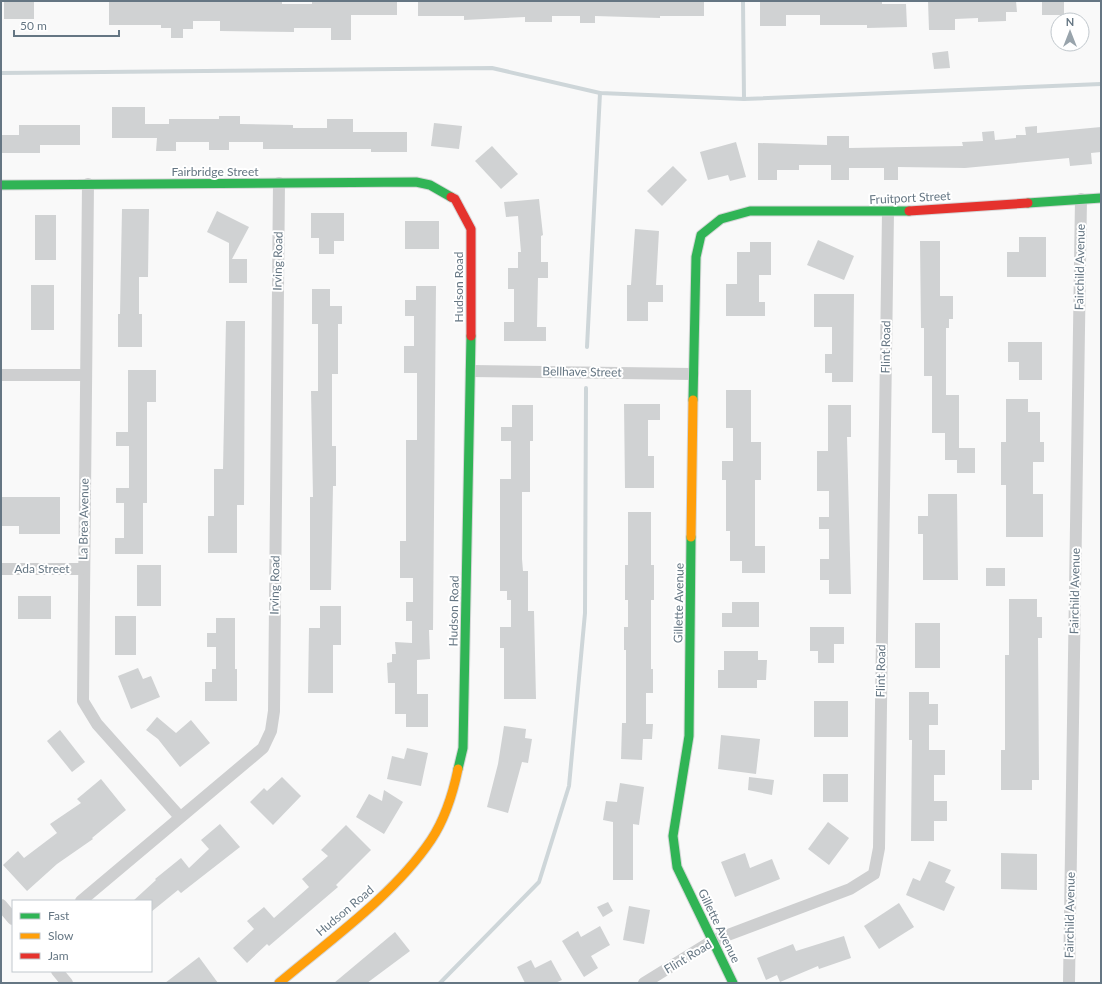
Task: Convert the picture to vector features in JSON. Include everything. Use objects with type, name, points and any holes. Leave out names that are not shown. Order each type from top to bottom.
[{"type":"street","name":"Fairbridge Street","points":[[1,185],[416,182],[430,185]]},
{"type":"street","name":"Irving Road","points":[[82,900],[263,748],[271,731],[273,717],[279,183]]},
{"type":"street","name":"La Brea Avenue","points":[[88,184],[83,569],[83,701],[97,724],[180,817]]},
{"type":"street","name":"Hudson Road","points":[[279,983],[398,883],[432,838],[452,796],[463,748],[471,371],[471,229],[455,199],[430,185]]},
{"type":"street","name":"Fruitport Street","points":[[721,219],[750,211],[888,212],[1101,198]]},
{"type":"street","name":"Fairchild Avenue","points":[[1069,983],[1081,199]]},
{"type":"street","name":"Flint Road","points":[[644,983],[712,941],[850,889],[874,874],[878,848],[888,212]]},
{"type":"street","name":"Gillette Avenue","points":[[721,219],[701,235],[696,257],[693,374],[689,736],[673,836],[677,867],[733,983]]},
{"type":"street","name":"Bellhave Street","points":[[471,371],[693,374]]},
{"type":"street","points":[[1,375],[86,375]]},
{"type":"street","name":"Ada Street","points":[[1,569],[83,569]]},
{"type":"street","points":[[1,905],[12,918]]},
{"type":"street","points":[[58,972],[67,983]]},
{"type":"building","points":[[109,1],[282,1],[282,4],[312,4],[312,1],[397,1],[397,15],[351,15],[351,40],[331,40],[331,28],[294,28],[294,32],[220,31],[220,21],[193,21],[193,29],[183,29],[183,38],[171,38],[171,28],[161,28],[161,25],[109,25]]},
{"type":"building","points":[[418,1],[704,1],[704,16],[660,16],[660,18],[595,16],[595,23],[580,23],[580,16],[552,16],[552,22],[525,22],[525,17],[464,20],[464,16],[418,16]]},
{"type":"building","points":[[760,1],[882,1],[882,4],[906,4],[907,27],[867,28],[867,25],[820,25],[820,15],[786,15],[786,26],[760,26]]},
{"type":"building","points":[[928,1],[1016,1],[1017,12],[1006,12],[1006,21],[978,22],[978,18],[955,19],[955,30],[929,30]]},
{"type":"building","points":[[1042,1],[1064,1],[1064,12],[1050,12],[1050,15],[1042,15]]},
{"type":"building","points":[[4,2],[34,2],[34,19],[4,19]]},
{"type":"building","points":[[948,51],[950,68],[934,69],[932,53]]},
{"type":"building","points":[[112,107],[145,107],[145,124],[169,124],[169,119],[219,119],[219,116],[240,116],[240,124],[293,125],[293,128],[327,128],[327,119],[353,119],[353,132],[407,132],[407,152],[371,152],[371,149],[263,149],[263,142],[229,142],[229,150],[209,150],[209,142],[176,142],[176,151],[156,151],[157,138],[112,138]]},
{"type":"building","points":[[434,123],[462,126],[459,149],[431,146]]},
{"type":"building","points":[[19,125],[80,125],[80,145],[40,145],[40,153],[1,153],[1,135],[19,135]]},
{"type":"building","points":[[1037,126],[1037,133],[1101,127],[1101,152],[1091,153],[1092,164],[1070,166],[1069,158],[965,168],[898,167],[898,180],[884,180],[884,168],[849,168],[849,180],[831,180],[831,165],[799,165],[799,170],[777,170],[777,180],[758,180],[758,143],[827,145],[827,136],[849,136],[849,148],[963,146],[962,142],[983,141],[982,132],[994,131],[995,140],[1016,138],[1016,135],[1026,135],[1025,127]]},
{"type":"building","points":[[736,142],[746,177],[730,181],[728,175],[708,180],[700,152]]},
{"type":"building","points":[[492,146],[518,174],[501,189],[475,161]]},
{"type":"building","points":[[673,166],[687,180],[662,206],[647,191]]},
{"type":"building","points":[[539,199],[543,235],[541,236],[541,262],[548,262],[548,278],[538,278],[537,327],[546,327],[546,341],[504,341],[504,322],[514,322],[514,289],[508,289],[508,268],[518,268],[518,252],[521,252],[518,216],[506,217],[504,202]]},
{"type":"building","points":[[122,209],[149,209],[148,277],[139,277],[139,314],[142,314],[142,347],[118,347]]},
{"type":"building","points":[[217,211],[249,227],[232,259],[247,259],[247,283],[229,283],[229,243],[207,232]]},
{"type":"building","points":[[311,213],[344,213],[344,241],[334,241],[334,254],[319,254],[319,238],[311,238]]},
{"type":"building","points":[[35,215],[56,215],[56,260],[35,260]]},
{"type":"building","points":[[405,221],[439,221],[439,249],[405,249]]},
{"type":"building","points":[[635,229],[659,231],[656,285],[663,285],[663,302],[648,302],[648,321],[627,321],[627,285],[631,285]]},
{"type":"building","points":[[1019,237],[1046,237],[1046,277],[1007,277],[1007,252],[1019,252]]},
{"type":"building","points":[[818,240],[854,256],[844,280],[807,265]]},
{"type":"building","points":[[920,241],[940,241],[940,296],[953,296],[953,319],[949,319],[949,328],[946,328],[946,395],[959,395],[959,448],[975,448],[975,473],[957,473],[957,460],[945,460],[945,433],[932,433],[932,376],[924,376],[924,328],[921,328]]},
{"type":"building","points":[[750,242],[771,242],[771,275],[759,275],[759,302],[765,302],[765,316],[726,316],[726,284],[737,284],[737,252],[750,252]]},
{"type":"building","points":[[31,285],[54,285],[54,330],[31,330]]},
{"type":"building","points":[[416,286],[436,286],[433,630],[429,630],[430,659],[417,660],[417,694],[428,694],[428,727],[406,727],[406,714],[395,714],[395,683],[388,683],[387,663],[392,662],[392,654],[396,654],[395,642],[412,643],[412,621],[406,621],[406,602],[413,602],[413,578],[400,578],[400,541],[406,541],[406,440],[417,440],[417,373],[404,373],[404,346],[414,346],[414,316],[405,316],[405,300],[416,300]]},
{"type":"building","points":[[312,289],[330,289],[330,306],[342,306],[342,324],[338,324],[338,374],[332,374],[332,446],[336,446],[336,486],[333,486],[331,590],[310,590],[310,497],[313,497],[311,391],[318,391],[318,324],[312,324]]},
{"type":"building","points":[[814,294],[854,294],[853,382],[832,382],[832,373],[825,373],[825,354],[832,354],[832,327],[814,327]]},
{"type":"building","points":[[226,321],[245,321],[244,505],[237,505],[237,553],[208,553],[208,516],[214,516],[214,469],[223,469]]},
{"type":"building","points":[[1008,342],[1042,342],[1042,380],[1019,380],[1019,362],[1008,362]]},
{"type":"building","points":[[128,370],[156,370],[156,402],[147,402],[147,503],[143,503],[143,554],[115,554],[115,538],[124,538],[124,503],[116,503],[116,488],[129,488],[129,446],[116,446],[116,432],[128,432]]},
{"type":"building","points":[[726,390],[751,390],[751,442],[761,442],[761,480],[755,480],[755,546],[765,546],[765,573],[742,573],[742,561],[730,561],[730,531],[726,531],[726,480],[722,480],[722,461],[733,461],[733,428],[726,428]]},
{"type":"building","points":[[1006,399],[1028,399],[1028,412],[1040,412],[1040,442],[1044,442],[1044,462],[1033,462],[1033,494],[1043,494],[1043,537],[1006,537],[1006,485],[1001,485],[1001,442],[1006,442]]},
{"type":"building","points":[[624,404],[660,404],[660,420],[648,420],[648,456],[654,456],[654,488],[625,488]]},
{"type":"building","points":[[512,405],[533,405],[533,441],[530,441],[530,492],[522,492],[522,559],[523,571],[528,571],[528,611],[534,611],[536,699],[504,699],[504,648],[500,648],[500,627],[511,627],[511,600],[507,600],[507,591],[500,591],[500,479],[511,479],[511,441],[501,441],[501,427],[512,427]]},
{"type":"building","points":[[828,405],[851,405],[851,437],[847,437],[851,594],[829,594],[829,580],[820,580],[820,559],[829,559],[829,529],[819,529],[819,517],[829,517],[829,491],[817,491],[817,451],[828,451]]},
{"type":"building","points":[[928,494],[957,494],[958,580],[923,580],[923,534],[918,534],[918,516],[928,516]]},
{"type":"building","points":[[1,497],[60,497],[60,534],[19,534],[19,526],[1,526]]},
{"type":"building","points":[[628,512],[651,512],[651,565],[654,565],[654,600],[651,600],[651,669],[653,669],[653,693],[646,693],[646,724],[653,724],[652,739],[643,739],[642,760],[621,759],[622,723],[626,723],[626,650],[624,650],[624,627],[628,627],[628,600],[625,600],[625,565],[628,565]]},
{"type":"building","points":[[137,565],[161,565],[161,606],[137,606]]},
{"type":"building","points":[[986,568],[1005,568],[1005,586],[986,586]]},
{"type":"building","points":[[18,596],[51,596],[51,619],[18,619]]},
{"type":"building","points":[[1009,599],[1037,599],[1037,617],[1042,617],[1042,638],[1038,638],[1039,780],[1032,780],[1032,790],[1001,790],[1001,750],[1005,750],[1005,655],[1009,655]]},
{"type":"building","points":[[732,602],[759,602],[759,627],[722,627],[722,613],[732,613]]},
{"type":"building","points":[[320,606],[341,606],[341,645],[333,645],[333,693],[308,693],[309,628],[320,628]]},
{"type":"building","points":[[115,616],[136,616],[136,655],[115,655]]},
{"type":"building","points":[[216,618],[235,618],[235,669],[237,669],[237,701],[205,701],[205,682],[212,682],[212,669],[216,669],[216,647],[207,647],[207,633],[216,633]]},
{"type":"building","points":[[915,623],[940,623],[940,668],[915,668]]},
{"type":"building","points":[[810,627],[844,627],[844,644],[834,644],[834,663],[818,663],[818,651],[810,651]]},
{"type":"building","points":[[724,651],[758,651],[758,660],[767,660],[766,680],[757,680],[757,688],[718,688],[718,670],[724,670]]},
{"type":"building","points":[[138,668],[143,679],[151,676],[160,697],[131,709],[118,676]]},
{"type":"building","points":[[909,692],[929,692],[929,704],[938,704],[938,725],[929,725],[929,750],[945,750],[945,775],[934,775],[934,801],[947,801],[947,821],[934,821],[934,841],[911,841],[912,740],[909,740]]},
{"type":"building","points":[[814,701],[848,701],[848,737],[814,737]]},
{"type":"building","points":[[157,717],[176,733],[191,720],[210,743],[180,767],[158,739],[146,730]]},
{"type":"building","points":[[504,726],[526,729],[525,738],[532,739],[528,763],[522,762],[508,813],[487,807],[498,764]]},
{"type":"building","points":[[60,730],[85,762],[72,772],[47,741]]},
{"type":"building","points":[[721,735],[760,739],[756,774],[718,769]]},
{"type":"building","points":[[407,748],[428,753],[421,786],[387,779],[392,756],[404,759]]},
{"type":"building","points":[[823,774],[848,774],[848,802],[823,802]]},
{"type":"building","points":[[282,777],[301,796],[273,825],[250,802],[264,788],[267,791]]},
{"type":"building","points":[[749,777],[774,780],[772,795],[748,790]]},
{"type":"building","points":[[101,779],[126,810],[92,838],[93,839],[57,864],[27,891],[3,865],[18,851],[24,858],[57,833],[50,824],[81,803],[77,799]]},
{"type":"building","points":[[620,783],[644,787],[639,825],[633,824],[633,880],[613,880],[613,822],[603,820],[606,801],[617,802]]},
{"type":"building","points":[[384,790],[403,802],[384,834],[356,817],[369,794],[382,801]]},
{"type":"building","points":[[828,822],[849,838],[829,865],[808,849]]},
{"type":"building","points":[[220,824],[240,847],[181,893],[178,890],[152,911],[152,900],[134,900],[156,880],[155,879],[181,858],[189,868],[209,849],[201,840]]},
{"type":"building","points":[[346,825],[371,850],[336,885],[338,887],[269,946],[267,944],[247,963],[233,948],[254,929],[247,921],[264,907],[274,918],[309,887],[302,879],[328,856],[321,850]]},
{"type":"building","points":[[745,853],[750,868],[772,859],[780,879],[735,897],[721,862]]},
{"type":"building","points":[[1001,853],[1037,854],[1037,890],[1001,889]]},
{"type":"building","points":[[929,861],[951,870],[945,882],[955,887],[944,911],[906,895],[913,878],[920,881]]},
{"type":"building","points":[[608,902],[613,911],[603,917],[597,907]]},
{"type":"building","points":[[899,903],[914,927],[879,949],[864,926]]},
{"type":"building","points":[[629,906],[650,910],[644,944],[623,940]]},
{"type":"building","points":[[600,926],[610,945],[591,956],[598,968],[584,977],[562,941],[578,931],[581,937]]},
{"type":"building","points":[[395,932],[410,951],[367,983],[334,983]]},
{"type":"building","points":[[844,936],[851,958],[819,969],[818,966],[780,982],[777,975],[766,980],[757,958],[793,944],[796,951]]},
{"type":"building","points":[[199,957],[218,983],[165,983]]},
{"type":"building","points":[[531,960],[535,968],[551,960],[562,980],[555,983],[525,983],[517,967]]},
{"type":"waterway","points":[[743,1],[744,99]]},
{"type":"waterway","points":[[1,73],[492,68],[600,93],[744,99],[1101,84]]},
{"type":"waterway","points":[[587,347],[600,93]]},
{"type":"waterway","points":[[440,983],[539,882],[569,786],[585,613],[586,388]]},
{"type":"traffic: fast","points":[[1,185],[416,182],[430,185],[451,197]]},
{"type":"traffic: fast","points":[[1028,203],[1101,198]]},
{"type":"traffic: fast","points":[[693,400],[696,257],[701,235],[721,219],[750,211],[909,211]]},
{"type":"traffic: fast","points":[[458,769],[463,748],[471,336]]},
{"type":"traffic: fast","points":[[691,537],[689,736],[673,836],[677,867],[733,983]]},
{"type":"traffic: slow","points":[[691,537],[693,400]]},
{"type":"traffic: slow","points":[[279,983],[360,916],[399,880],[416,860],[436,832],[444,815],[454,787],[458,769]]},
{"type":"traffic: jam","points":[[451,197],[455,199],[471,229],[471,336]]},
{"type":"traffic: jam","points":[[909,211],[1028,203]]}]
